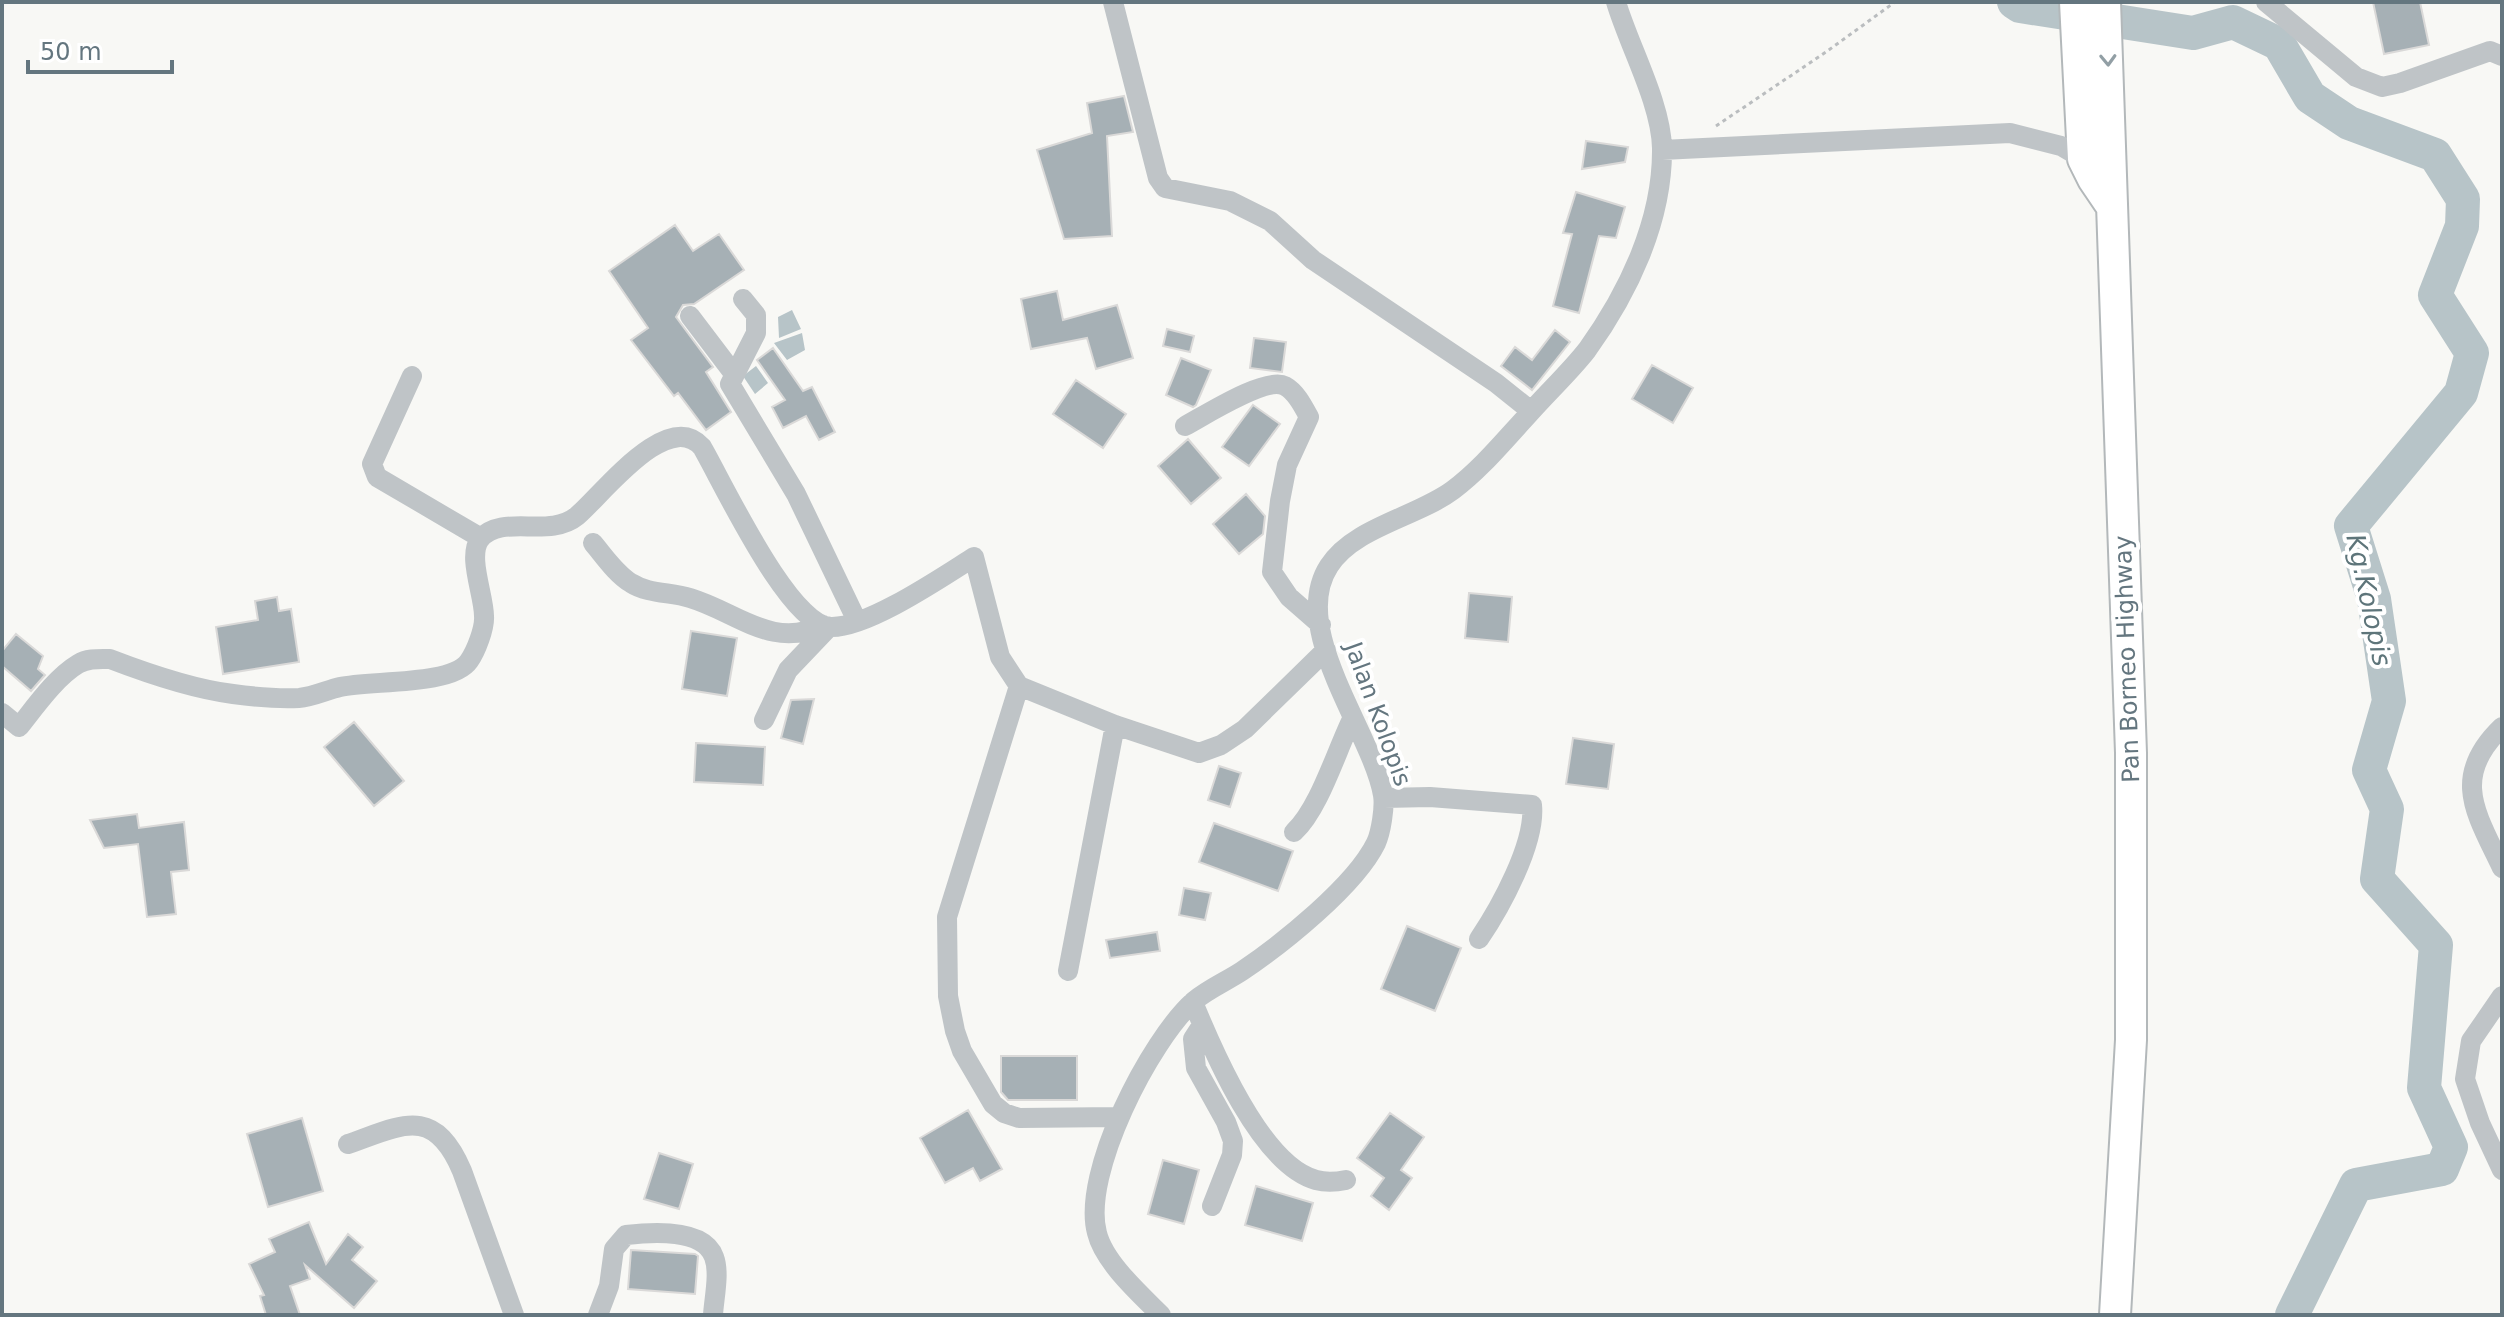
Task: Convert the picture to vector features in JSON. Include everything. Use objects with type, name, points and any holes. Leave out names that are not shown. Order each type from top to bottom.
[{"type":"highway","points":[[2075,2],[2083,159],[2113,209]]},
{"type":"highway","name":"Pan Borneo Highway","points":[[2105,2],[2131,753],[2131,1040],[2115,1315]]},
{"type":"street","points":[[1113,2],[1158,178],[1165,188],[1230,201],[1270,221],[1313,260],[1496,383],[1531,411]]},
{"type":"street","name":"Jalan Kolopis","points":[[1161,1315],[1105,1254],[1096,1233],[1093,1204],[1119,1117],[1158,1045],[1193,1002],[1269,952],[1315,913],[1350,878],[1377,841],[1384,798],[1326,650],[1321,625],[1318,598],[1330,564],[1356,541],[1451,492],[1491,455],[1584,353],[1630,278],[1645,245],[1662,150],[1659,121],[1616,2]]},
{"type":"street","points":[[2266,2],[2356,77],[2382,87],[2490,51],[2502,56]]},
{"type":"street","points":[[1662,150],[2010,133],[2061,146],[2083,159]]},
{"type":"street","points":[[743,299],[756,315],[756,333],[734,374],[730,384],[732,391],[750,414],[796,494],[857,621]]},
{"type":"street","points":[[690,316],[734,374]]},
{"type":"street","points":[[412,376],[372,464],[377,477],[481,538]]},
{"type":"street","points":[[1185,426],[1256,389],[1272,384],[1283,385],[1296,395],[1309,417],[1287,465],[1272,572],[1289,597],[1321,625]]},
{"type":"street","points":[[2,713],[19,727],[46,694],[77,664],[97,659],[110,659],[228,694],[262,698],[303,698],[338,687],[448,675],[468,663],[485,620],[474,550],[481,538],[501,527],[556,526],[575,519],[645,451],[674,438],[695,439],[702,447],[779,583],[816,622],[840,627],[885,610],[974,557],[1000,657],[1019,686],[1115,725],[1199,753],[1221,745],[1245,729],[1326,650]]},
{"type":"street","points":[[593,543],[628,581],[640,587],[689,598],[747,624],[784,634],[825,626]]},
{"type":"street","points":[[764,720],[788,670],[825,626]]},
{"type":"street","points":[[1019,686],[947,917],[948,996],[955,1031],[962,1051],[993,1104],[1004,1113],[1019,1118],[1119,1117]]},
{"type":"street","points":[[1294,832],[1305,822],[1352,719]]},
{"type":"street","points":[[1068,971],[1115,725]]},
{"type":"street","points":[[2502,727],[2480,753],[2469,782],[2476,810],[2502,868]]},
{"type":"street","points":[[1384,798],[1430,797],[1532,805],[1534,822],[1507,891],[1479,939]]},
{"type":"street","points":[[2501,1168],[2465,1079],[2471,1041],[2502,996]]},
{"type":"street","points":[[1193,1002],[1225,1079],[1270,1144],[1299,1172],[1314,1180],[1331,1183],[1346,1180]]},
{"type":"street","points":[[1202,1025],[1193,1037],[1194,1057],[1200,1077],[1230,1131],[1233,1149],[1212,1206]]},
{"type":"street","points":[[348,1144],[414,1124],[428,1127],[446,1141],[462,1171],[514,1315]]},
{"type":"street","points":[[598,1315],[609,1286],[614,1249],[626,1235],[654,1231],[692,1238],[708,1245],[716,1260],[713,1315]]},
{"type":"path","points":[[1706,133],[1895,2]]},
{"type":"shaded area","points":[[792,310],[801,329],[779,338],[778,317]]},
{"type":"shaded area","points":[[802,333],[805,350],[787,360],[774,343]]},
{"type":"shaded area","points":[[756,366],[768,383],[755,394],[743,376]]},
{"type":"building","points":[[2373,2],[2420,2],[2429,45],[2384,54]]},
{"type":"building","points":[[1124,96],[1133,132],[1107,136],[1112,236],[1064,239],[1037,150],[1092,133],[1087,103]]},
{"type":"building","points":[[1586,141],[1628,147],[1625,162],[1582,169]]},
{"type":"building","points":[[1576,192],[1625,207],[1616,238],[1599,236],[1579,313],[1553,306],[1572,234],[1563,233]]},
{"type":"building","points":[[675,225],[693,251],[719,234],[744,270],[694,304],[683,305],[676,317],[713,367],[706,372],[731,412],[706,430],[678,393],[674,396],[631,340],[648,328],[609,271]]},
{"type":"building","points":[[1057,291],[1063,320],[1117,305],[1133,358],[1096,369],[1087,338],[1031,349],[1021,299]]},
{"type":"building","points":[[1167,329],[1194,336],[1190,352],[1163,346]]},
{"type":"building","points":[[1555,330],[1570,342],[1532,390],[1501,366],[1515,347],[1532,360]]},
{"type":"building","points":[[1254,338],[1286,342],[1282,372],[1250,368]]},
{"type":"building","points":[[773,348],[803,391],[812,387],[835,432],[819,440],[806,416],[783,428],[772,407],[785,400],[757,360]]},
{"type":"building","points":[[1181,358],[1211,370],[1193,407],[1166,395]]},
{"type":"building","points":[[1652,365],[1693,388],[1673,423],[1632,399]]},
{"type":"building","points":[[1076,380],[1126,414],[1103,448],[1053,414]]},
{"type":"building","points":[[1253,405],[1280,424],[1249,466],[1222,447]]},
{"type":"building","points":[[1188,439],[1221,478],[1191,504],[1158,466]]},
{"type":"building","points":[[1246,494],[1265,516],[1263,534],[1239,554],[1213,524]]},
{"type":"building","points":[[1469,593],[1512,597],[1508,642],[1465,638]]},
{"type":"building","points":[[277,597],[279,611],[291,609],[299,662],[223,674],[216,627],[258,620],[255,601]]},
{"type":"building","points":[[691,631],[737,638],[727,696],[682,689]]},
{"type":"building","points":[[16,634],[43,656],[38,669],[45,675],[31,691],[2,666],[2,651]]},
{"type":"building","points":[[814,699],[803,744],[781,738],[791,700]]},
{"type":"building","points":[[354,722],[404,781],[374,806],[324,747]]},
{"type":"building","points":[[1573,738],[1614,744],[1608,789],[1566,784]]},
{"type":"building","points":[[696,743],[765,747],[763,785],[694,782]]},
{"type":"building","points":[[1219,766],[1241,773],[1230,807],[1208,800]]},
{"type":"building","points":[[137,814],[139,828],[184,822],[189,870],[171,872],[176,914],[147,917],[138,844],[104,848],[90,820]]},
{"type":"building","points":[[1214,823],[1293,851],[1278,891],[1199,862]]},
{"type":"building","points":[[1184,888],[1211,893],[1205,920],[1179,915]]},
{"type":"building","points":[[1407,926],[1461,948],[1435,1011],[1381,989]]},
{"type":"building","points":[[1157,932],[1160,951],[1110,958],[1106,940]]},
{"type":"building","points":[[1001,1056],[1077,1056],[1077,1100],[1008,1100],[1001,1092]]},
{"type":"building","points":[[968,1110],[1002,1169],[980,1181],[973,1168],[945,1183],[920,1138]]},
{"type":"building","points":[[1390,1113],[1424,1137],[1401,1170],[1412,1178],[1389,1210],[1371,1196],[1384,1178],[1357,1158]]},
{"type":"building","points":[[302,1118],[323,1191],[268,1207],[247,1134]]},
{"type":"building","points":[[659,1153],[693,1164],[679,1209],[644,1199]]},
{"type":"building","points":[[1163,1160],[1199,1170],[1184,1224],[1148,1214]]},
{"type":"building","points":[[1256,1186],[1313,1203],[1302,1241],[1245,1225]]},
{"type":"building","points":[[309,1222],[326,1264],[348,1234],[363,1247],[352,1260],[377,1281],[354,1308],[305,1265],[310,1279],[290,1286],[300,1315],[266,1315],[260,1296],[264,1295],[249,1264],[275,1252],[269,1239]]},
{"type":"building","points":[[631,1250],[698,1256],[695,1294],[628,1289]]},
{"type":"waterway","name":"Kg.Kolopis","points":[[2014,2],[2020,6],[2193,33],[2233,22],[2279,44],[2310,97],[2349,123],[2435,155],[2463,199],[2462,226],[2435,295],[2472,353],[2461,393],[2351,526],[2374,599],[2389,701],[2369,770],[2387,809],[2377,879],[2436,945],[2424,1088],[2451,1147],[2442,1169],[2356,1185],[2292,1315]]}]
